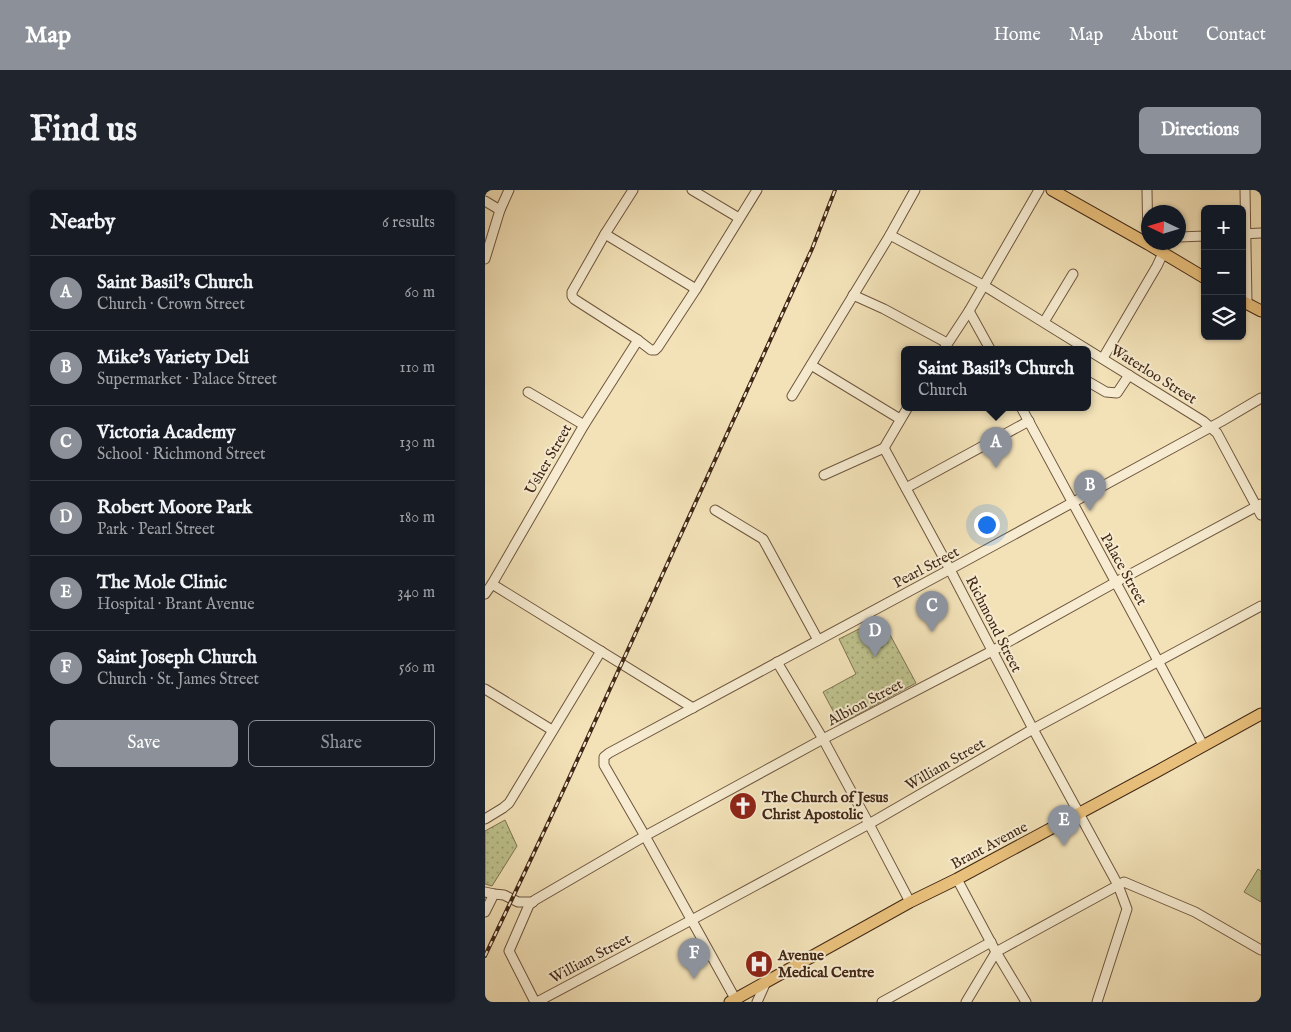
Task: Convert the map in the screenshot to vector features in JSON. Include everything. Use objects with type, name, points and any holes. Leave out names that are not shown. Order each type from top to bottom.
[{"type":"main road","points":[[1052,190],[1141,236]]},
{"type":"main road","points":[[1160,250],[1201,276]]},
{"type":"main road","points":[[1246,303],[1261,311]]},
{"type":"main road","name":"Brant Avenue","points":[[734,1001],[910,902],[957,879],[1261,714]]},
{"type":"street","points":[[485,259],[500,210],[509,190]]},
{"type":"street","points":[[633,190],[605,234],[572,292],[572,296],[651,350],[655,350],[658,347],[757,190]]},
{"type":"street","points":[[692,190],[739,218]]},
{"type":"street","points":[[791,396],[915,190]]},
{"type":"street","points":[[853,295],[884,309],[946,346],[969,311],[1039,190]]},
{"type":"street","points":[[1147,190],[1147,205]]},
{"type":"street","points":[[1245,190],[1245,205]]},
{"type":"street","points":[[485,201],[500,210]]},
{"type":"street","points":[[605,234],[696,289]]},
{"type":"street","name":"Waterloo Street","points":[[890,234],[983,285],[1082,346]]},
{"type":"street","points":[[1246,234],[1261,234]]},
{"type":"street","points":[[1186,237],[1201,236]]},
{"type":"street","points":[[1244,250],[1245,295]]},
{"type":"street","points":[[1103,358],[1163,253]]},
{"type":"street","points":[[1044,322],[1073,274]]},
{"type":"street","points":[[969,311],[987,346]]},
{"type":"street","name":"Usher Street","points":[[485,594],[584,425],[638,340]]},
{"type":"street","name":"Waterloo Street","points":[[1092,352],[1203,421],[1217,433],[1259,509]]},
{"type":"street","points":[[811,365],[901,419]]},
{"type":"street","points":[[1091,383],[1105,392],[1117,393],[1129,376]]},
{"type":"street","points":[[528,392],[584,425]]},
{"type":"street","name":"Pearl Street","points":[[645,836],[605,765],[604,757],[609,753],[950,570],[1261,398]]},
{"type":"street","points":[[824,475],[884,448],[906,411]]},
{"type":"street","name":"Palace Street","points":[[1023,411],[1203,746]]},
{"type":"street","points":[[906,488],[1029,422]]},
{"type":"street","name":"Richmond Street","points":[[884,448],[1118,885],[1127,909],[1097,1002]]},
{"type":"street","name":"Albion Street","points":[[536,1002],[509,951],[529,905],[533,902],[645,836],[823,739],[991,651],[1116,582],[1259,509]]},
{"type":"street","points":[[715,510],[763,539],[818,640]]},
{"type":"street","points":[[492,584],[693,708]]},
{"type":"street","name":"William Street","points":[[536,1002],[869,824],[1033,729],[1261,606]]},
{"type":"street","points":[[485,819],[509,803],[601,651]]},
{"type":"street","points":[[777,662],[823,739],[910,902]]},
{"type":"street","points":[[485,689],[553,730]]},
{"type":"street","points":[[645,836],[734,1001]]},
{"type":"street","points":[[957,879],[996,952],[1026,1002]]},
{"type":"street","points":[[966,1002],[996,952],[1124,882],[1195,912],[1261,950]]},
{"type":"street","points":[[489,893],[503,895],[518,902],[533,902]]},
{"type":"street","points":[[485,912],[489,893]]},
{"type":"street","points":[[489,893],[516,906],[525,915]]},
{"type":"street","points":[[881,1002],[991,942]]},
{"type":"street","points":[[757,1002],[766,982]]},
{"type":"green space","points":[[881,618],[916,683],[840,724],[823,692],[856,674],[839,639]]},
{"type":"green space","points":[[505,820],[517,846],[492,886],[485,884],[485,831]]},
{"type":"green space","points":[[1258,869],[1261,871],[1261,902],[1244,892]]},
{"type":"railway","points":[[485,956],[558,802],[812,249],[835,190]]},
{"type":"place","name":"Saint Basil's Church","points":[[996,468]]},
{"type":"place","name":"Mike's Variety Deli","points":[[1090,511]]},
{"type":"place","name":"Victoria Academy","points":[[932,632]]},
{"type":"place","name":"Robert Moore Park","points":[[875,657]]},
{"type":"place","name":"The Church of Jesus Christ Apostolic","points":[[743,806]]},
{"type":"place","name":"The Mole Clinic","points":[[1064,846]]},
{"type":"place","name":"Avenue Medical Centre","points":[[759,964]]},
{"type":"place","name":"Saint Joseph Church","points":[[694,979]]}]
